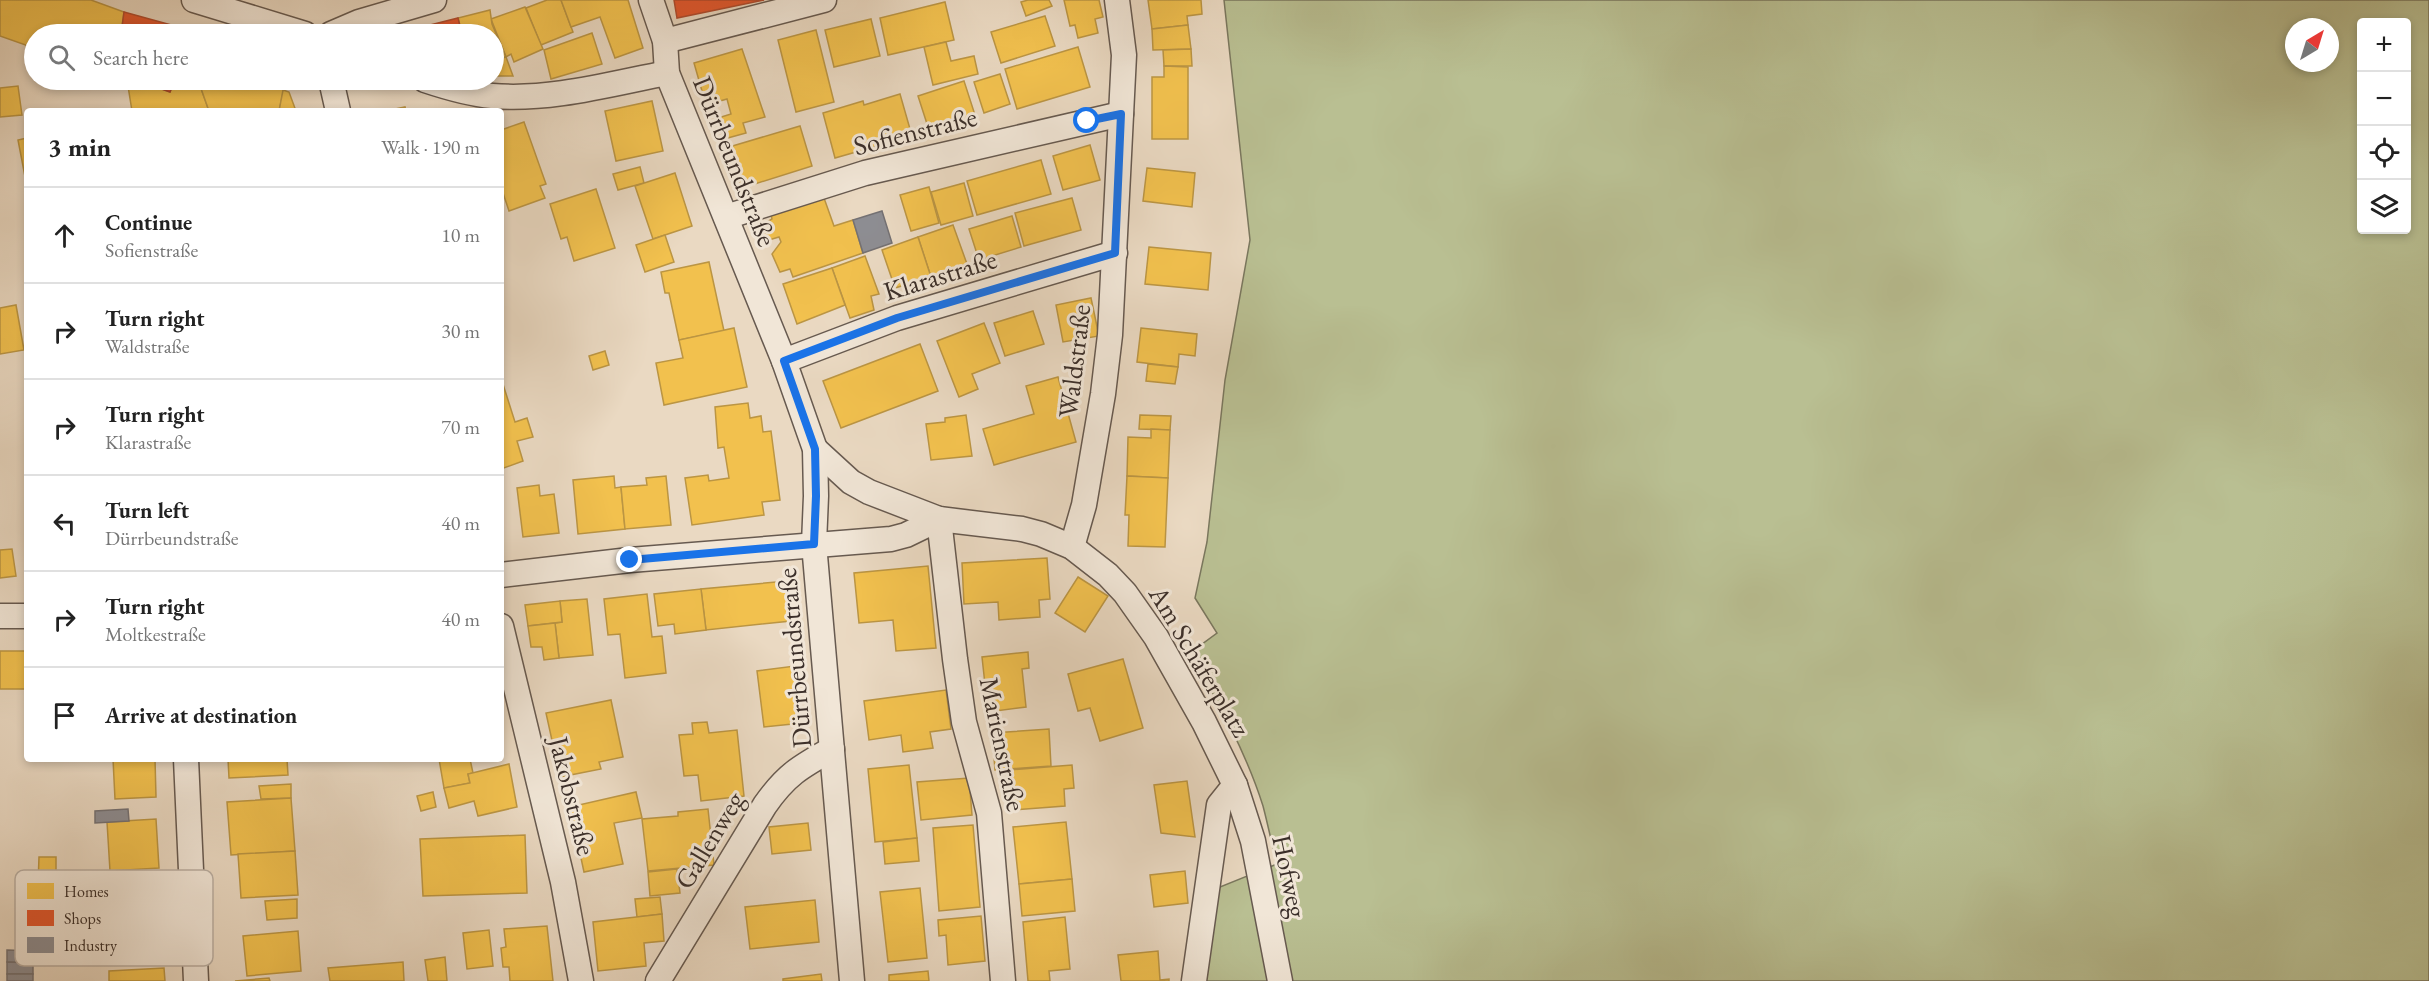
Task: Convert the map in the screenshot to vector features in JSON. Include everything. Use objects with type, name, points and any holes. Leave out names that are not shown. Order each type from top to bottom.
[{"type":"street","points":[[194,0],[272,24]]},
{"type":"street","points":[[354,24],[434,0]]},
{"type":"street","name":"Dürrbeundstraße","points":[[651,0],[664,41],[667,73],[784,361],[815,449],[814,544],[852,981]]},
{"type":"street","points":[[664,41],[824,0]]},
{"type":"street","name":"Waldstraße","points":[[1072,547],[1083,505],[1105,383],[1110,335],[1124,55],[1117,0]]},
{"type":"street","points":[[466,90],[490,96],[523,97],[558,93],[667,73]]},
{"type":"street","points":[[333,90],[337,108]]},
{"type":"street","name":"Sofienstraße","points":[[726,217],[865,173],[1121,114]]},
{"type":"street","name":"Klarastraße","points":[[784,361],[897,318],[1115,253]]},
{"type":"street","name":"Am Schäferplatz","points":[[815,449],[851,482],[869,492],[939,519],[1022,529],[1041,534],[1072,547],[1108,575],[1156,637],[1204,722],[1235,785]]},
{"type":"street","points":[[504,575],[630,560],[891,539],[906,535],[939,519]]},
{"type":"street","name":"Marienstraße","points":[[939,519],[964,722],[989,813],[1003,981]]},
{"type":"street","points":[[0,616],[24,616]]},
{"type":"street","name":"Jakobstraße","points":[[504,638],[563,882],[581,981]]},
{"type":"street","name":"Gallenweg","points":[[658,981],[778,786],[800,767],[832,749]]},
{"type":"street","points":[[186,762],[191,870]]},
{"type":"street","points":[[1194,981],[1220,801],[1235,785]]},
{"type":"street","name":"Hofweg","points":[[1235,785],[1253,841],[1280,981]]},
{"type":"street","points":[[195,966],[196,981]]},
{"type":"green space","points":[[1224,0],[2429,0],[2429,981],[1202,981],[1215,889],[1277,864],[1263,806],[1248,766],[1221,709],[1190,653],[1217,633],[1195,598],[1207,542],[1225,380],[1250,240]]},
{"type":"building: Homes","points":[[0,0],[91,0],[124,12],[122,24],[24,24],[24,44],[0,36]]},
{"type":"building: Homes","points":[[547,0],[561,0],[573,32],[541,45],[526,8]]},
{"type":"building: Homes","points":[[561,0],[628,0],[643,48],[615,58],[600,17],[571,27]]},
{"type":"building: Homes","points":[[1049,0],[1052,6],[1026,16],[1021,2]]},
{"type":"building: Homes","points":[[1064,0],[1099,0],[1103,17],[1095,19],[1098,33],[1078,38],[1075,25],[1070,26]]},
{"type":"building: Homes","points":[[1148,0],[1201,0],[1202,14],[1187,16],[1188,25],[1152,29]]},
{"type":"building: Homes","points":[[945,2],[954,40],[888,55],[880,18]]},
{"type":"building: Homes","points":[[525,7],[543,49],[514,62],[511,54],[506,57],[504,52],[504,24],[493,24],[491,19]]},
{"type":"building: Homes","points":[[490,10],[492,24],[460,24],[458,18]]},
{"type":"building: Homes","points":[[1045,16],[1055,46],[1001,63],[991,32]]},
{"type":"building: Homes","points":[[871,19],[880,56],[834,67],[825,30]]},
{"type":"building: Homes","points":[[1188,25],[1191,49],[1153,50],[1152,29]]},
{"type":"building: Homes","points":[[816,30],[834,102],[796,112],[778,40]]},
{"type":"building: Homes","points":[[592,33],[602,64],[551,79],[544,50]]},
{"type":"building: Homes","points":[[946,42],[951,61],[974,56],[978,74],[933,85],[924,47]]},
{"type":"building: Homes","points":[[1078,47],[1090,87],[1017,109],[1005,69]]},
{"type":"building: Homes","points":[[742,49],[765,117],[743,123],[746,133],[724,139],[718,118],[731,114],[727,99],[706,105],[694,63]]},
{"type":"building: Homes","points":[[1191,49],[1192,66],[1164,66],[1163,50]]},
{"type":"building: Homes","points":[[506,57],[513,76],[504,76],[504,58]]},
{"type":"building: Homes","points":[[1164,66],[1188,67],[1188,139],[1152,139],[1152,77],[1164,77]]},
{"type":"building: Homes","points":[[1000,74],[1010,104],[984,113],[974,82]]},
{"type":"building: Homes","points":[[964,81],[975,115],[929,130],[918,96]]},
{"type":"building: Homes","points":[[18,86],[22,115],[0,117],[0,88]]},
{"type":"building: Homes","points":[[129,90],[170,92],[171,90],[202,90],[208,108],[132,108]]},
{"type":"building: Homes","points":[[202,90],[284,90],[280,108],[208,108]]},
{"type":"building: Homes","points":[[283,90],[289,92],[295,108],[280,108]]},
{"type":"building: Homes","points":[[900,94],[912,136],[835,158],[823,113],[863,101],[864,105]]},
{"type":"building: Homes","points":[[652,101],[663,151],[616,161],[605,111]]},
{"type":"building: Homes","points":[[524,122],[546,184],[540,186],[545,198],[509,211],[504,196],[504,129]]},
{"type":"building: Homes","points":[[800,126],[812,166],[742,188],[729,147]]},
{"type":"building: Homes","points":[[24,139],[24,171],[18,140]]},
{"type":"building: Homes","points":[[1090,145],[1100,180],[1063,190],[1053,156]]},
{"type":"building: Homes","points":[[1041,160],[1051,194],[977,215],[967,181]]},
{"type":"building: Homes","points":[[640,167],[644,183],[618,190],[613,174]]},
{"type":"building: Homes","points":[[1147,168],[1195,173],[1192,207],[1143,201]]},
{"type":"building: Homes","points":[[675,173],[692,226],[653,239],[635,186]]},
{"type":"building: Homes","points":[[964,183],[973,216],[941,225],[931,192]]},
{"type":"building: Homes","points":[[929,187],[939,223],[911,231],[900,195]]},
{"type":"building: Homes","points":[[596,189],[615,248],[574,261],[567,237],[561,239],[550,204]]},
{"type":"building: Homes","points":[[824,198],[834,226],[853,220],[863,253],[793,277],[790,269],[780,272],[772,254],[781,242],[779,237],[769,240],[766,238],[762,225],[772,219],[771,215]]},
{"type":"building: Homes","points":[[1072,198],[1081,230],[1024,246],[1015,213]]},
{"type":"building: Homes","points":[[1012,216],[1021,247],[979,260],[969,229]]},
{"type":"building: Homes","points":[[953,225],[967,264],[931,277],[918,237]]},
{"type":"building: Homes","points":[[665,235],[674,262],[645,272],[636,245]]},
{"type":"building: Homes","points":[[918,237],[931,277],[895,288],[882,250]]},
{"type":"building: Homes","points":[[1149,247],[1211,253],[1208,290],[1145,284]]},
{"type":"building: Homes","points":[[865,256],[879,294],[871,296],[874,310],[850,318],[832,268]]},
{"type":"building: Homes","points":[[709,262],[724,331],[679,340],[669,293],[665,293],[661,272]]},
{"type":"building: Homes","points":[[832,268],[845,305],[797,324],[783,284]]},
{"type":"building: Homes","points":[[1091,298],[1099,336],[1063,342],[1056,305]]},
{"type":"building: Homes","points":[[16,305],[24,350],[0,354],[0,308]]},
{"type":"building: Homes","points":[[1033,311],[1044,344],[1005,356],[994,323]]},
{"type":"building: Homes","points":[[984,323],[1000,363],[972,374],[978,389],[959,397],[937,341]]},
{"type":"building: Homes","points":[[734,328],[747,387],[664,405],[656,363],[683,358],[679,340]]},
{"type":"building: Homes","points":[[1141,328],[1197,334],[1195,356],[1179,354],[1178,367],[1137,362]]},
{"type":"building: Homes","points":[[920,344],[938,391],[841,428],[823,381]]},
{"type":"building: Homes","points":[[605,351],[609,365],[593,370],[589,356]]},
{"type":"building: Homes","points":[[1148,364],[1178,367],[1175,384],[1146,381]]},
{"type":"building: Homes","points":[[1058,377],[1076,442],[994,465],[983,429],[1034,414],[1026,386]]},
{"type":"building: Homes","points":[[504,387],[515,422],[527,418],[533,437],[517,441],[523,461],[504,468]]},
{"type":"building: Homes","points":[[748,403],[750,418],[761,416],[763,432],[771,431],[780,500],[762,502],[764,515],[692,525],[685,478],[708,475],[709,481],[729,478],[724,447],[718,448],[715,407]]},
{"type":"building: Homes","points":[[966,415],[972,456],[931,460],[926,424],[945,422],[945,418]]},
{"type":"building: Homes","points":[[1140,415],[1171,416],[1170,430],[1139,429]]},
{"type":"building: Homes","points":[[1151,429],[1170,430],[1168,478],[1127,476],[1128,437],[1151,438]]},
{"type":"building: Homes","points":[[614,476],[615,488],[621,487],[625,529],[578,534],[573,480]]},
{"type":"building: Homes","points":[[666,476],[671,525],[625,529],[621,487],[647,485],[646,478]]},
{"type":"building: Homes","points":[[1127,476],[1168,478],[1165,547],[1128,546],[1129,515],[1125,515]]},
{"type":"building: Homes","points":[[539,485],[540,496],[554,494],[559,533],[523,537],[517,488]]},
{"type":"building: Homes","points":[[12,549],[16,576],[0,578],[0,550]]},
{"type":"building: Homes","points":[[1047,558],[1050,599],[1039,600],[1040,617],[999,620],[998,602],[964,604],[962,563]]},
{"type":"building: Homes","points":[[928,566],[936,648],[896,651],[893,620],[859,623],[854,573]]},
{"type":"building: Homes","points":[[1078,577],[1108,596],[1085,632],[1055,613]]},
{"type":"building: Homes","points":[[787,581],[791,621],[706,630],[701,589]]},
{"type":"building: Homes","points":[[701,589],[706,630],[675,634],[674,624],[658,626],[654,594]]},
{"type":"building: Homes","points":[[647,594],[652,637],[662,636],[666,673],[625,678],[620,634],[608,635],[604,599]]},
{"type":"building: Homes","points":[[587,599],[593,655],[559,658],[555,623],[562,622],[560,601]]},
{"type":"building: Homes","points":[[560,601],[562,622],[528,626],[525,605]]},
{"type":"building: Homes","points":[[555,623],[559,658],[544,660],[542,647],[531,647],[528,626]]},
{"type":"building: Homes","points":[[0,651],[24,651],[24,689],[0,689]]},
{"type":"building: Homes","points":[[1028,652],[1029,668],[1022,669],[1026,707],[988,712],[982,657]]},
{"type":"building: Homes","points":[[1123,659],[1143,728],[1100,741],[1090,708],[1078,711],[1068,674]]},
{"type":"building: Homes","points":[[795,666],[802,723],[764,727],[757,671]]},
{"type":"building: Homes","points":[[946,690],[951,729],[930,732],[933,748],[903,752],[901,735],[869,740],[864,701]]},
{"type":"building: Homes","points":[[611,700],[623,757],[599,762],[601,769],[560,777],[546,713]]},
{"type":"building: Homes","points":[[707,722],[709,733],[737,730],[744,796],[701,801],[698,775],[684,776],[679,735],[693,734],[692,723]]},
{"type":"building: Homes","points":[[1049,729],[1051,766],[995,770],[992,733]]},
{"type":"building: Homes","points":[[113,762],[155,762],[156,797],[115,799]]},
{"type":"building: Homes","points":[[228,762],[287,762],[288,775],[229,778]]},
{"type":"building: Homes","points":[[440,762],[471,762],[473,773],[468,774],[470,783],[444,788]]},
{"type":"building: Homes","points":[[509,764],[517,807],[478,816],[474,801],[449,808],[444,788],[470,783],[468,774]]},
{"type":"building: Homes","points":[[909,765],[917,838],[875,842],[868,769]]},
{"type":"building: Homes","points":[[1072,765],[1074,788],[1064,789],[1065,806],[1011,810],[1008,770]]},
{"type":"building: Homes","points":[[969,778],[972,815],[921,820],[917,782]]},
{"type":"building: Homes","points":[[1187,781],[1195,837],[1161,833],[1154,785]]},
{"type":"building: Homes","points":[[291,784],[291,798],[261,799],[259,786]]},
{"type":"building: Homes","points":[[433,792],[436,807],[421,811],[417,796]]},
{"type":"building: Homes","points":[[636,792],[642,818],[614,823],[623,864],[584,872],[570,807]]},
{"type":"building: Homes","points":[[291,798],[295,851],[231,855],[227,802]]},
{"type":"building: Homes","points":[[708,809],[714,865],[648,871],[642,819],[678,816],[678,812]]},
{"type":"building: Homes","points":[[156,819],[159,868],[110,870],[107,822]]},
{"type":"building: Homes","points":[[1066,822],[1072,879],[1019,884],[1013,827]]},
{"type":"building: Homes","points":[[808,823],[811,850],[772,854],[769,827]]},
{"type":"building: Homes","points":[[973,825],[980,907],[939,911],[933,828]]},
{"type":"building: Homes","points":[[525,835],[527,893],[423,896],[420,839]]},
{"type":"building: Homes","points":[[917,838],[919,861],[885,864],[883,842]]},
{"type":"building: Homes","points":[[295,851],[298,895],[241,898],[238,854]]},
{"type":"building: Homes","points":[[39,857],[56,857],[56,870],[39,870]]},
{"type":"building: Homes","points":[[677,869],[680,893],[650,896],[648,872]]},
{"type":"building: Homes","points":[[1185,871],[1188,903],[1154,907],[1150,875]]},
{"type":"building: Homes","points":[[1072,879],[1075,911],[1022,916],[1019,884]]},
{"type":"building: Homes","points":[[920,888],[927,958],[888,962],[880,892]]},
{"type":"building: Homes","points":[[660,897],[662,914],[637,917],[635,899]]},
{"type":"building: Homes","points":[[297,899],[297,918],[267,920],[265,901]]},
{"type":"building: Homes","points":[[815,900],[819,942],[750,949],[745,907]]},
{"type":"building: Homes","points":[[662,914],[664,941],[644,943],[646,966],[598,971],[593,922]]},
{"type":"building: Homes","points":[[981,916],[985,961],[948,965],[946,935],[939,936],[938,920]]},
{"type":"building: Homes","points":[[1065,917],[1070,969],[1049,971],[1050,981],[1028,981],[1023,922]]},
{"type":"building: Homes","points":[[547,926],[553,981],[510,981],[509,967],[503,967],[501,948],[506,947],[504,929]]},
{"type":"building: Homes","points":[[489,930],[493,966],[467,969],[463,933]]},
{"type":"building: Homes","points":[[298,931],[301,971],[247,976],[243,936]]},
{"type":"building: Homes","points":[[1158,951],[1160,980],[1169,979],[1169,981],[1121,981],[1118,955]]},
{"type":"building: Homes","points":[[445,957],[447,981],[428,981],[425,960]]},
{"type":"building: Homes","points":[[403,962],[404,981],[330,981],[328,968]]},
{"type":"building: Homes","points":[[164,968],[165,981],[109,981],[109,971]]},
{"type":"building: Homes","points":[[928,971],[929,981],[889,981],[889,975]]},
{"type":"building: Homes","points":[[821,974],[822,981],[783,981],[783,979]]},
{"type":"building: Homes","points":[[269,978],[270,981],[235,981]]},
{"type":"building: Shops","points":[[674,0],[764,0],[677,18]]},
{"type":"building: Shops","points":[[124,12],[168,24],[122,24]]},
{"type":"building: Shops","points":[[458,18],[460,24],[434,24]]},
{"type":"building: Industry","points":[[882,211],[892,243],[863,253],[853,220]]},
{"type":"building: Industry","points":[[128,809],[129,821],[95,823],[95,811]]},
{"type":"building: Industry","points":[[7,950],[15,950],[15,962],[7,962]]},
{"type":"building: Industry","points":[[7,962],[15,962],[15,966],[33,966],[33,974],[7,974]]},
{"type":"building: Industry","points":[[7,974],[33,974],[33,981],[7,981]]},
{"type":"route","points":[[630,560],[814,544],[815,449],[784,361],[897,318],[1115,253],[1121,114],[1087,121]]}]
